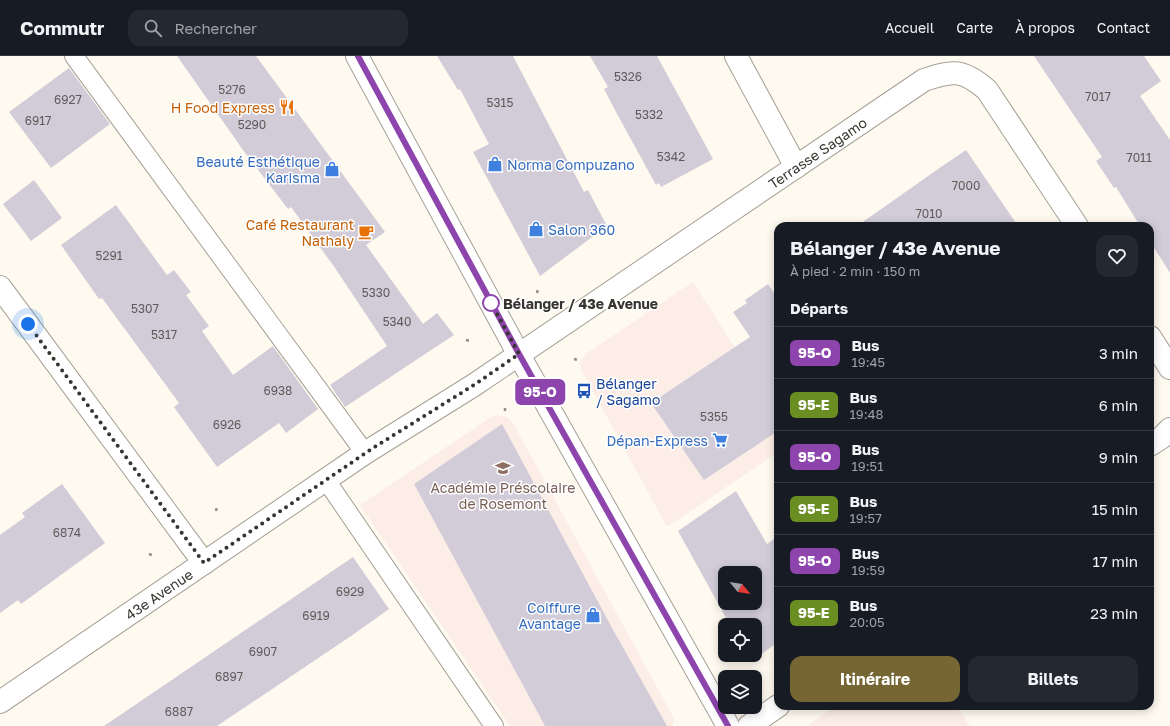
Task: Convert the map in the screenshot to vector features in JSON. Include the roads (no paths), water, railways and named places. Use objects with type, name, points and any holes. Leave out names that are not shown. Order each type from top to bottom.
[{"type":"street","points":[[358,56],[519,354],[728,726]]},
{"type":"street","points":[[736,56],[796,167]]},
{"type":"street","name":"Terrasse Sagamo","points":[[519,354],[924,80],[943,74],[961,73],[975,80],[987,90],[1073,222]]},
{"type":"street","points":[[0,287],[204,563]]},
{"type":"street","points":[[1154,343],[1170,368]]},
{"type":"street","name":"43e Avenue","points":[[0,702],[365,453],[474,385],[519,354]]},
{"type":"street","points":[[1154,442],[1170,429]]},
{"type":"street","points":[[749,726],[774,709]]},
{"type":"lane","points":[[74,56],[365,453]]},
{"type":"lane","points":[[326,480],[494,726]]},
{"type":"place","name":"H Food Express","points":[[287,107]]},
{"type":"place","name":"Norma Compuzano","points":[[495,164]]},
{"type":"place","name":"Beauté Esthétique Karisma","points":[[332,169]]},
{"type":"place","name":"Salon 360","points":[[536,229]]},
{"type":"place","name":"Café Restaurant Nathaly","points":[[366,232]]},
{"type":"place","name":"Bélanger / 43e Avenue","points":[[491,303]]},
{"type":"place","name":"Bélanger / Sagamo","points":[[584,391]]},
{"type":"place","name":"Dépan-Express","points":[[720,440]]},
{"type":"place","name":"Académie Préscolaire de Rosemont","points":[[503,468]]},
{"type":"place","name":"Coiffure Avantage","points":[[593,615]]}]
